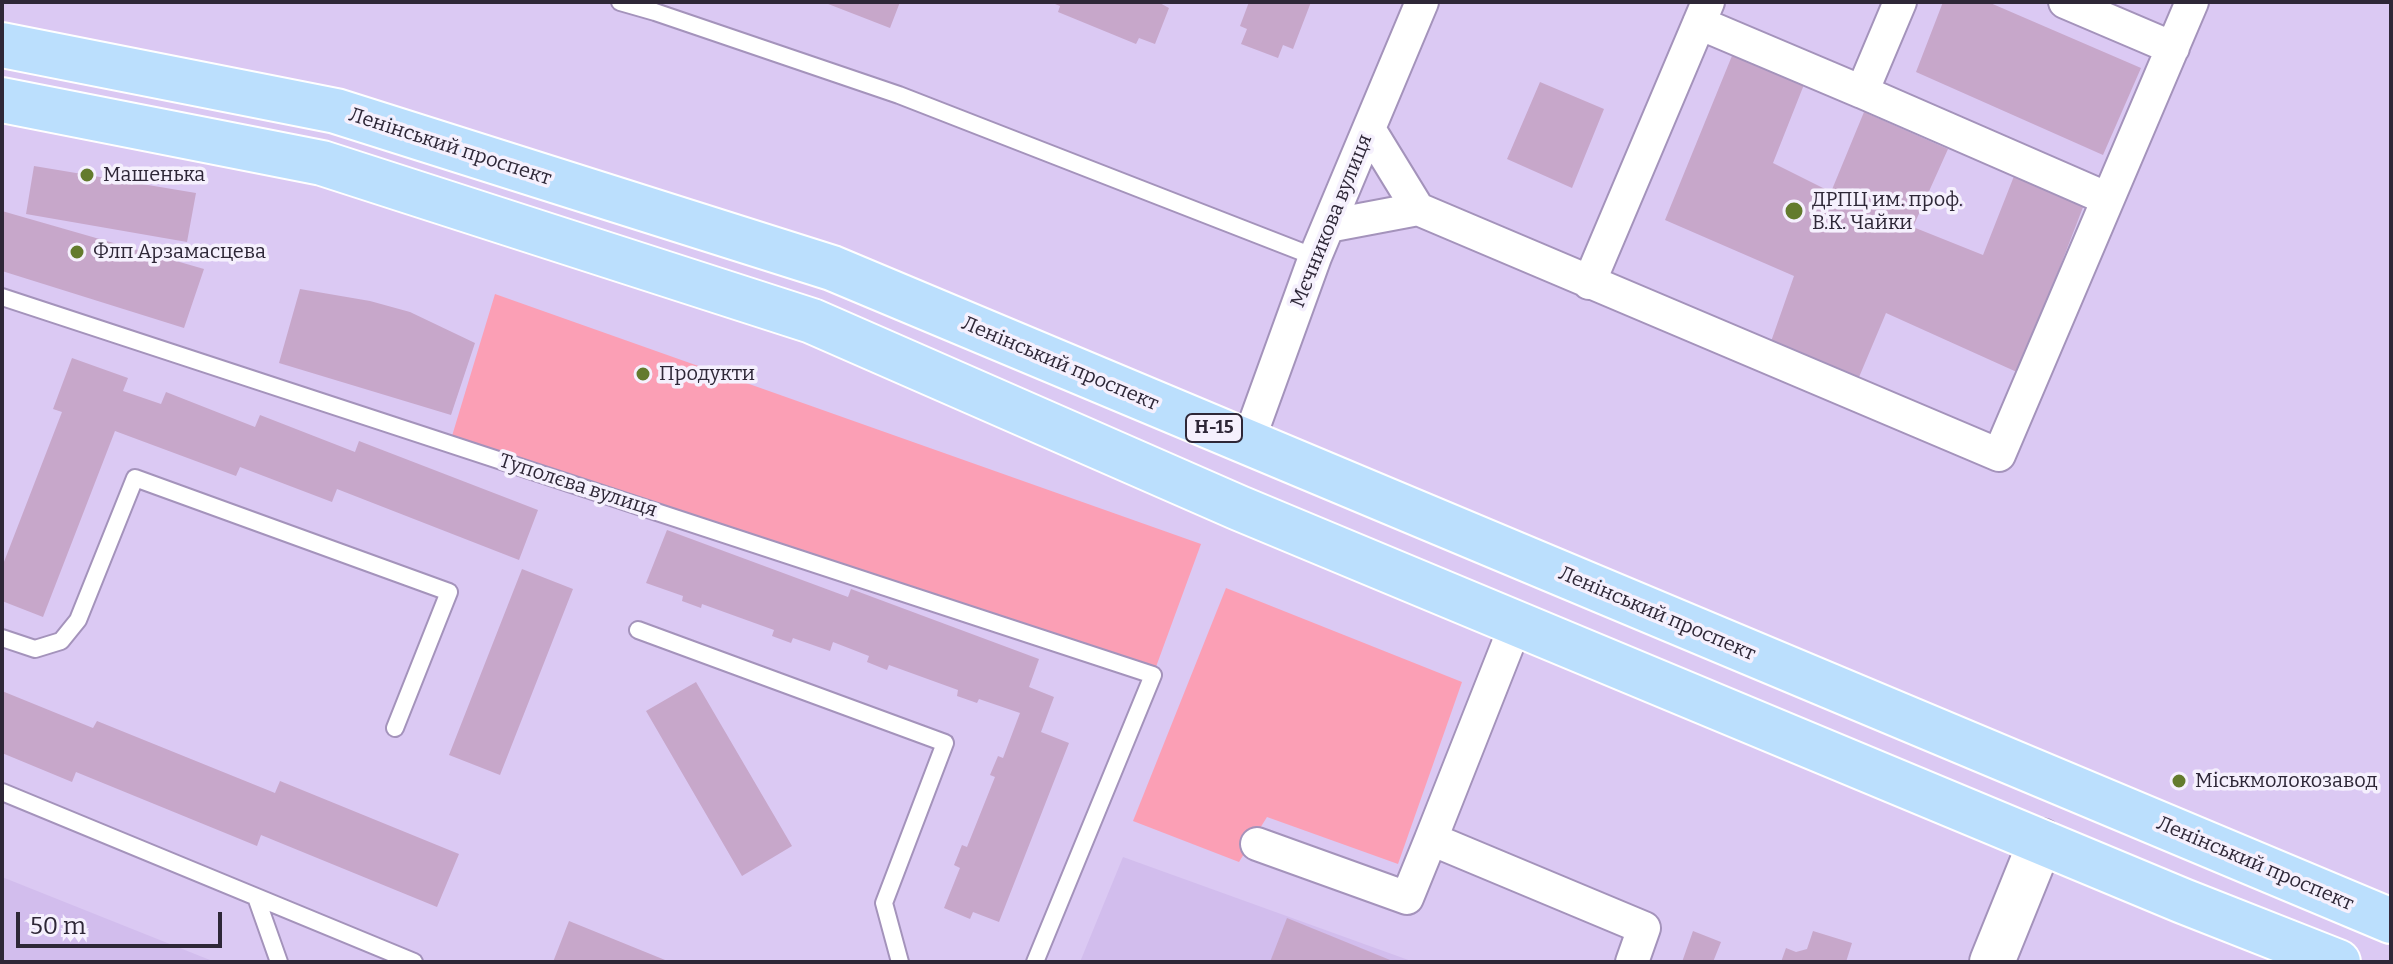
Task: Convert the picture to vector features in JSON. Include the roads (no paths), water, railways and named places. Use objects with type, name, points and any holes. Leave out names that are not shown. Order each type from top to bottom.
[{"type":"main road","name":"Ленінський проспект","points":[[2,45],[336,111],[832,268],[2391,921]]},
{"type":"main road","points":[[2,100],[322,163],[812,321],[1239,508],[2183,901],[2338,962]]},
{"type":"main road","points":[[1866,769],[1890,711]]},
{"type":"main road","points":[[2183,901],[2207,844]]},
{"type":"street","name":"Мєчникова вулиця","points":[[1248,442],[1315,257],[1422,2]]},
{"type":"street","points":[[2065,2],[2173,48]]},
{"type":"street","points":[[1328,226],[1418,209],[1999,455],[2192,2]]},
{"type":"street","points":[[1589,283],[1704,12],[1862,92],[1893,4]]},
{"type":"street","points":[[1851,87],[2108,199]]},
{"type":"street","points":[[1369,129],[1418,209]]},
{"type":"street","points":[[1257,844],[1407,898],[1516,624]]},
{"type":"street","points":[[1431,839],[1644,928],[1632,962]]},
{"type":"street","points":[[1992,962],[2041,841]]},
{"type":"lane","points":[[620,2],[899,95],[1315,257]]},
{"type":"lane","name":"Туполєва вулиця","points":[[2,297],[1153,675],[1035,962]]},
{"type":"lane","points":[[2,638],[35,649],[61,641],[78,620],[135,478],[449,592],[395,728]]},
{"type":"lane","points":[[638,630],[945,743],[884,903],[900,962]]},
{"type":"lane","points":[[2,792],[414,962]]},
{"type":"lane","points":[[256,897],[279,962]]},
{"type":"place","name":"Машенька","points":[[87,175]]},
{"type":"place","name":"ДРПЦ им. проф. В.К. Чайки","points":[[1794,211]]},
{"type":"place","name":"Флп Арзамасцева","points":[[77,252]]},
{"type":"place","name":"Продукти","points":[[643,374]]},
{"type":"place","name":"Міськмолокозавод","points":[[2179,781]]}]
